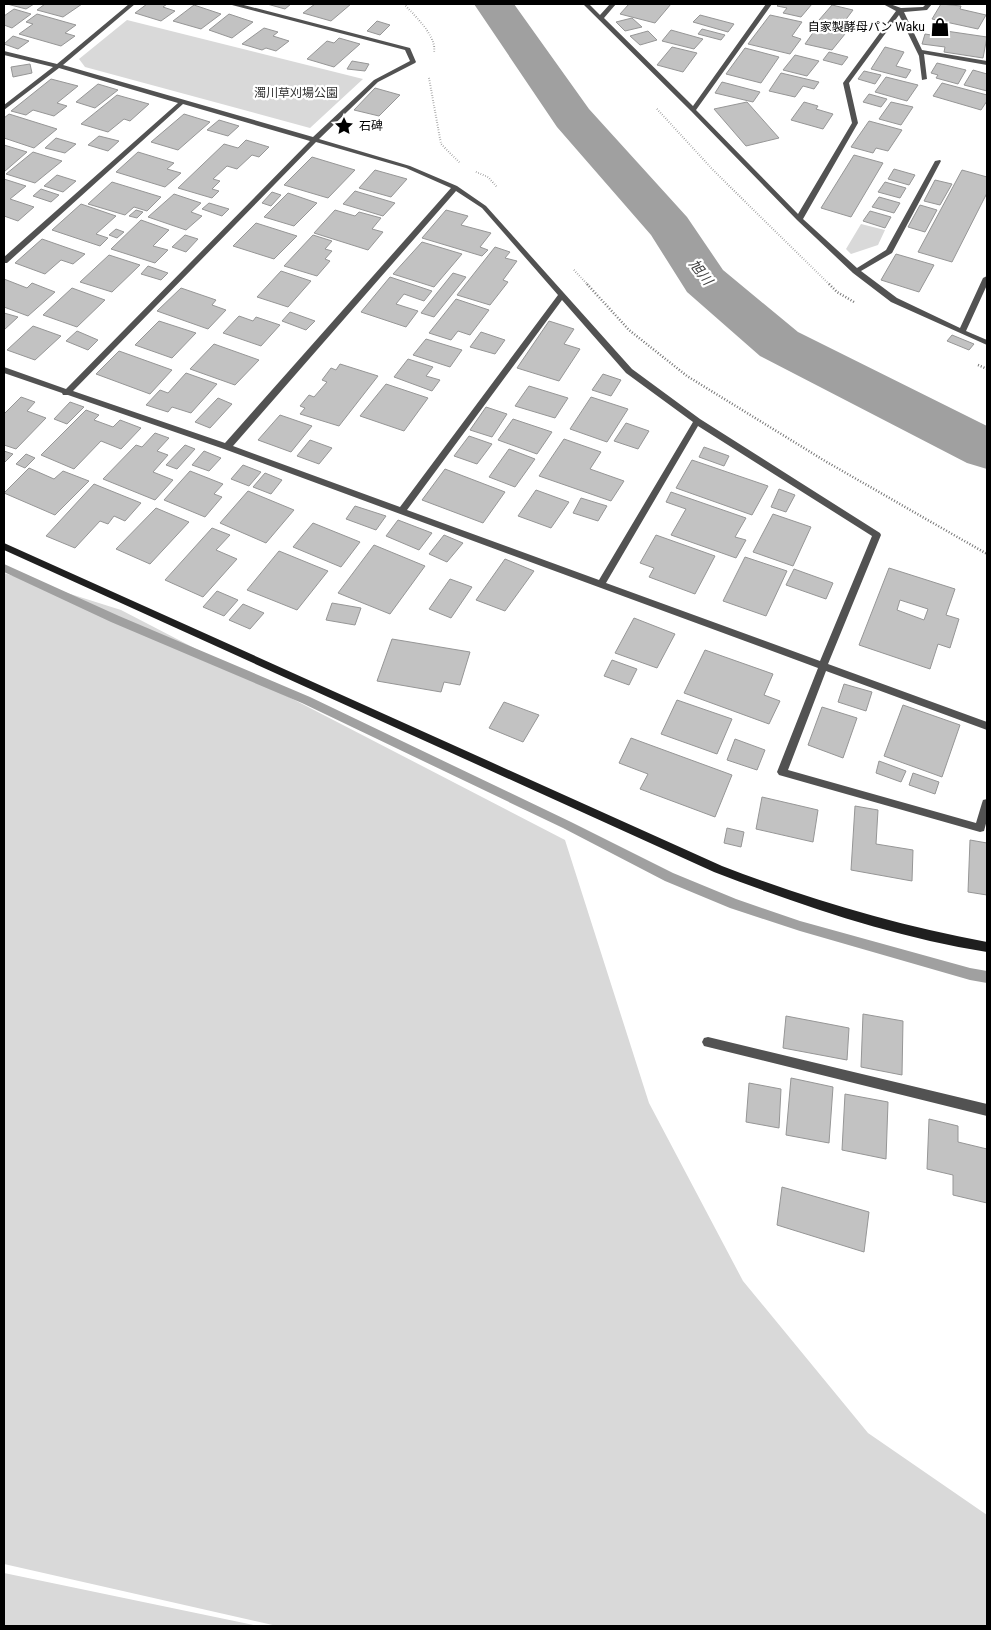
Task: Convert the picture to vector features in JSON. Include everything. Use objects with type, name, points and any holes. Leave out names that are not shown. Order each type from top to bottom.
[{"type":"street","points":[[4,108],[132,4]]},
{"type":"street","points":[[66,393],[313,141],[376,81],[413,62],[408,49],[234,4]]},
{"type":"street","points":[[586,4],[799,219],[856,271],[894,300],[987,343]]},
{"type":"street","points":[[600,19],[613,4]]},
{"type":"street","points":[[693,110],[769,4]]},
{"type":"street","points":[[886,4],[900,10],[925,9],[929,4]]},
{"type":"street","points":[[799,219],[855,123],[846,83],[900,10]]},
{"type":"street","points":[[900,10],[922,56],[924,79]]},
{"type":"street","points":[[920,51],[987,63]]},
{"type":"street","points":[[4,53],[58,66],[408,167],[455,187],[484,207],[629,371],[697,421],[877,536],[823,665],[782,772],[980,828],[987,803]]},
{"type":"street","points":[[4,261],[181,103]]},
{"type":"street","points":[[856,271],[889,251],[938,161]]},
{"type":"street","points":[[227,447],[455,187]]},
{"type":"street","points":[[962,332],[987,278]]},
{"type":"street","points":[[401,512],[562,294]]},
{"type":"street","points":[[4,370],[66,393],[227,447],[987,726]]},
{"type":"street","points":[[601,584],[697,421]]},
{"type":"street","points":[[4,546],[718,869],[788,896],[958,942],[987,946]]},
{"type":"street","points":[[708,1042],[987,1110]]},
{"type":"path","points":[[413,62],[428,69],[441,144],[463,167],[488,177],[501,191]]},
{"type":"path","points":[[455,187],[463,167]]},
{"type":"path","points":[[574,270],[629,330],[687,376],[825,461],[987,554]]},
{"type":"green space","name":"濁川草刈場公園","points":[[127,20],[363,79],[310,128],[85,67],[79,59]]},
{"type":"green space","points":[[861,224],[885,230],[878,245],[851,254],[846,249]]},
{"type":"green space","points":[[4,573],[121,610],[565,840],[649,1103],[743,1281],[868,1433],[987,1515],[987,1626],[277,1626],[4,1564]]},
{"type":"green space","points":[[4,1573],[259,1626],[4,1626]]},
{"type":"building","points":[[7,4],[34,4],[26,9]]},
{"type":"building","points":[[45,4],[82,4],[63,17],[37,10]]},
{"type":"building","points":[[147,4],[167,4],[163,7],[175,11],[161,21],[135,13]]},
{"type":"building","points":[[267,4],[291,4],[285,9]]},
{"type":"building","points":[[315,4],[351,4],[331,21],[303,13]]},
{"type":"building","points":[[629,4],[671,4],[655,23],[620,14]]},
{"type":"building","points":[[779,4],[812,4],[801,17],[783,13],[787,8],[777,6]]},
{"type":"building","points":[[941,4],[961,6],[960,9],[986,15],[978,29],[932,19]]},
{"type":"building","points":[[194,5],[221,14],[201,29],[173,21]]},
{"type":"building","points":[[832,5],[853,10],[841,26],[819,20]]},
{"type":"building","points":[[14,9],[31,14],[12,28],[4,25],[4,16]]},
{"type":"building","points":[[37,14],[76,25],[65,33],[75,36],[61,46],[19,34],[33,24],[26,22]]},
{"type":"building","points":[[229,14],[253,22],[232,38],[209,30]]},
{"type":"building","points":[[700,15],[734,24],[728,32],[693,22]]},
{"type":"building","points":[[770,15],[802,22],[792,36],[801,39],[790,54],[748,44]]},
{"type":"building","points":[[632,18],[642,27],[625,31],[616,22]]},
{"type":"building","points":[[377,21],[390,25],[380,35],[367,31]]},
{"type":"building","points":[[817,27],[845,34],[832,50],[805,44]]},
{"type":"building","points":[[264,28],[278,32],[273,36],[289,41],[276,51],[266,48],[262,50],[242,44]]},
{"type":"building","points":[[702,29],[725,35],[721,40],[698,34]]},
{"type":"building","points":[[671,30],[703,39],[694,49],[662,41]]},
{"type":"building","points":[[648,31],[657,40],[640,45],[630,36]]},
{"type":"building","points":[[946,31],[987,37],[983,58],[944,52],[945,47],[922,44],[925,34],[944,37]]},
{"type":"building","points":[[13,36],[29,41],[18,49],[4,44]]},
{"type":"building","points":[[339,38],[360,44],[334,67],[307,59],[327,41],[334,43]]},
{"type":"building","points":[[672,47],[697,53],[683,72],[657,65]]},
{"type":"building","points":[[885,47],[904,52],[896,66],[911,70],[906,78],[871,69]]},
{"type":"building","points":[[745,48],[779,57],[761,83],[726,74]]},
{"type":"building","points":[[829,52],[848,57],[842,65],[823,60]]},
{"type":"building","points":[[795,55],[819,61],[807,76],[783,70]]},
{"type":"building","points":[[352,61],[369,64],[365,71],[347,69]]},
{"type":"building","points":[[937,63],[966,70],[958,84],[936,78],[938,75],[931,73]]},
{"type":"building","points":[[30,64],[32,73],[13,77],[11,67]]},
{"type":"building","points":[[973,70],[987,74],[987,91],[964,85]]},
{"type":"building","points":[[864,71],[881,75],[875,84],[858,79]]},
{"type":"building","points":[[781,73],[819,82],[814,89],[803,86],[795,97],[769,91]]},
{"type":"building","points":[[886,77],[918,85],[907,101],[875,92]]},
{"type":"building","points":[[51,79],[78,86],[57,103],[67,106],[54,116],[33,110],[26,115],[11,111]]},
{"type":"building","points":[[722,82],[760,92],[753,102],[715,93]]},
{"type":"building","points":[[942,83],[987,95],[987,101],[981,110],[933,96]]},
{"type":"building","points":[[98,84],[118,90],[95,108],[76,102]]},
{"type":"building","points":[[375,88],[400,95],[379,116],[354,110]]},
{"type":"building","points":[[869,94],[887,99],[881,107],[863,102]]},
{"type":"building","points":[[117,95],[149,104],[130,121],[124,119],[108,132],[81,124]]},
{"type":"building","points":[[747,102],[779,138],[746,146],[714,109]]},
{"type":"building","points":[[804,102],[818,106],[816,109],[833,114],[823,129],[791,120]]},
{"type":"building","points":[[891,102],[913,107],[901,125],[879,119]]},
{"type":"building","points":[[9,114],[57,129],[34,148],[4,138],[4,118]]},
{"type":"building","points":[[184,114],[210,122],[178,150],[151,142]]},
{"type":"building","points":[[219,120],[239,126],[228,136],[207,130]]},
{"type":"building","points":[[869,121],[902,130],[888,151],[876,148],[873,153],[851,147]]},
{"type":"building","points":[[99,136],[119,141],[108,151],[88,145]]},
{"type":"building","points":[[56,138],[76,144],[65,153],[45,148]]},
{"type":"building","points":[[246,140],[269,147],[259,157],[252,155],[237,169],[227,166],[213,179],[220,181],[212,189],[219,191],[212,198],[178,188],[224,144],[238,148]]},
{"type":"building","points":[[4,145],[27,152],[4,172]]},
{"type":"building","points":[[33,152],[62,161],[35,183],[6,174]]},
{"type":"building","points":[[138,152],[174,163],[167,169],[181,173],[165,187],[116,172]]},
{"type":"building","points":[[854,155],[883,163],[851,217],[821,208]]},
{"type":"building","points":[[312,157],[355,170],[328,198],[284,185]]},
{"type":"building","points":[[894,169],[915,175],[909,185],[888,179]]},
{"type":"building","points":[[375,170],[407,179],[391,197],[359,188]]},
{"type":"building","points":[[962,170],[987,177],[987,193],[952,262],[918,252]]},
{"type":"building","points":[[57,175],[76,181],[63,192],[44,186]]},
{"type":"building","points":[[4,179],[26,186],[10,199],[34,207],[18,221],[4,216]]},
{"type":"building","points":[[935,180],[952,184],[940,205],[924,201]]},
{"type":"building","points":[[112,182],[161,197],[147,211],[134,207],[125,215],[88,204]]},
{"type":"building","points":[[885,182],[906,188],[900,198],[878,192]]},
{"type":"building","points":[[41,189],[59,195],[51,202],[33,196]]},
{"type":"building","points":[[355,191],[395,203],[383,216],[343,204]]},
{"type":"building","points":[[272,192],[281,195],[271,206],[262,203]]},
{"type":"building","points":[[288,193],[317,203],[294,226],[264,217]]},
{"type":"building","points":[[174,194],[201,203],[191,212],[202,216],[186,230],[148,217]]},
{"type":"building","points":[[879,197],[900,203],[894,213],[872,207]]},
{"type":"building","points":[[209,203],[229,209],[222,216],[202,209]]},
{"type":"building","points":[[81,204],[116,216],[96,234],[108,238],[100,246],[52,230]]},
{"type":"building","points":[[920,205],[937,210],[925,232],[908,227]]},
{"type":"building","points":[[136,210],[143,212],[137,218],[129,216]]},
{"type":"building","points":[[335,210],[355,216],[359,212],[381,218],[372,229],[383,232],[368,250],[314,233]]},
{"type":"building","points":[[446,210],[468,216],[461,225],[491,233],[480,247],[488,250],[482,256],[422,238]]},
{"type":"building","points":[[870,211],[891,217],[885,228],[863,221]]},
{"type":"building","points":[[141,220],[169,230],[153,246],[168,250],[155,263],[111,249]]},
{"type":"building","points":[[256,223],[297,236],[274,259],[233,246]]},
{"type":"building","points":[[116,229],[124,232],[117,238],[109,235]]},
{"type":"building","points":[[185,235],[198,239],[186,252],[172,247]]},
{"type":"building","points":[[313,235],[332,241],[325,249],[332,251],[325,259],[330,261],[317,276],[284,266]]},
{"type":"building","points":[[42,239],[85,254],[73,264],[61,260],[45,274],[15,263]]},
{"type":"building","points":[[422,242],[462,254],[434,287],[393,274]]},
{"type":"building","points":[[495,247],[510,252],[505,258],[517,261],[503,280],[508,282],[490,305],[457,295]]},
{"type":"building","points":[[896,254],[934,265],[919,292],[881,280]]},
{"type":"building","points":[[109,255],[140,265],[112,292],[80,282]]},
{"type":"building","points":[[148,266],[168,273],[161,280],[141,274]]},
{"type":"building","points":[[281,271],[311,281],[288,307],[257,297]]},
{"type":"building","points":[[453,273],[466,277],[434,317],[421,313]]},
{"type":"building","points":[[390,277],[432,291],[424,301],[404,294],[396,304],[418,311],[406,327],[361,312]]},
{"type":"building","points":[[4,279],[27,288],[32,283],[55,292],[28,316],[4,307]]},
{"type":"building","points":[[72,288],[105,300],[77,327],[43,315]]},
{"type":"building","points":[[181,288],[216,300],[212,305],[226,310],[208,329],[157,311]]},
{"type":"building","points":[[456,299],[489,310],[470,335],[458,331],[451,340],[429,333]]},
{"type":"building","points":[[290,312],[315,321],[306,330],[282,321]]},
{"type":"building","points":[[4,313],[18,317],[4,330]]},
{"type":"building","points":[[239,316],[253,321],[256,317],[280,325],[261,346],[223,333]]},
{"type":"building","points":[[159,321],[196,333],[172,358],[135,345]]},
{"type":"building","points":[[549,321],[574,329],[564,344],[580,349],[559,381],[517,368]]},
{"type":"building","points":[[33,326],[61,336],[35,360],[7,350]]},
{"type":"building","points":[[77,331],[98,340],[88,350],[66,341]]},
{"type":"building","points":[[481,332],[505,340],[495,354],[470,347]]},
{"type":"building","points":[[952,335],[974,344],[969,350],[947,341]]},
{"type":"building","points":[[426,339],[462,350],[450,367],[413,355]]},
{"type":"building","points":[[214,344],[259,360],[235,385],[190,369]]},
{"type":"building","points":[[119,351],[172,370],[150,394],[96,374]]},
{"type":"building","points":[[408,359],[433,367],[426,376],[440,380],[432,391],[394,377]]},
{"type":"building","points":[[340,364],[378,376],[339,426],[300,414],[305,408],[300,406],[309,395],[314,397],[327,382],[322,380],[331,368],[336,370]]},
{"type":"building","points":[[186,373],[217,384],[191,413],[172,407],[168,412],[146,405],[160,390],[168,393]]},
{"type":"building","points":[[603,374],[621,380],[611,396],[592,390]]},
{"type":"building","points":[[386,384],[428,398],[404,431],[360,416]]},
{"type":"building","points":[[529,386],[568,398],[555,418],[515,406]]},
{"type":"building","points":[[21,397],[35,402],[27,411],[46,418],[16,449],[4,445],[4,414]]},
{"type":"building","points":[[591,397],[628,409],[607,442],[570,429]]},
{"type":"building","points":[[218,398],[232,404],[210,428],[195,422]]},
{"type":"building","points":[[70,402],[84,407],[67,424],[54,419]]},
{"type":"building","points":[[486,407],[507,414],[492,437],[470,430]]},
{"type":"building","points":[[86,410],[99,415],[94,420],[113,427],[120,420],[141,428],[121,449],[101,441],[74,469],[41,455]]},
{"type":"building","points":[[280,415],[312,426],[291,452],[258,440]]},
{"type":"building","points":[[513,419],[552,432],[537,454],[498,440]]},
{"type":"building","points":[[626,423],[649,431],[638,449],[614,441]]},
{"type":"building","points":[[155,433],[169,438],[157,451],[168,455],[153,472],[173,480],[155,500],[103,479],[136,445],[142,447]]},
{"type":"building","points":[[469,436],[492,444],[477,464],[454,456]]},
{"type":"building","points":[[564,439],[601,452],[590,469],[624,481],[611,501],[539,476]]},
{"type":"building","points":[[310,440],[332,448],[319,464],[297,456]]},
{"type":"building","points":[[185,445],[195,449],[177,469],[166,465]]},
{"type":"building","points":[[704,447],[729,456],[724,466],[699,457]]},
{"type":"building","points":[[509,449],[535,459],[515,487],[489,477]]},
{"type":"building","points":[[4,451],[13,454],[4,463]]},
{"type":"building","points":[[204,451],[221,458],[209,471],[192,465]]},
{"type":"building","points":[[26,454],[35,458],[25,468],[16,464]]},
{"type":"building","points":[[692,460],[768,486],[752,515],[676,488]]},
{"type":"building","points":[[243,465],[261,472],[249,486],[231,479]]},
{"type":"building","points":[[29,468],[54,479],[63,471],[89,481],[55,515],[4,493]]},
{"type":"building","points":[[445,469],[505,492],[483,523],[422,500]]},
{"type":"building","points":[[190,471],[223,484],[214,494],[222,497],[205,517],[164,500]]},
{"type":"building","points":[[265,473],[282,480],[271,494],[253,487]]},
{"type":"building","points":[[94,484],[141,503],[125,521],[114,516],[108,524],[100,521],[75,548],[46,536]]},
{"type":"building","points":[[779,489],[795,495],[786,512],[771,507]]},
{"type":"building","points":[[536,490],[569,502],[551,528],[518,516]]},
{"type":"building","points":[[248,491],[294,510],[266,543],[220,523]]},
{"type":"building","points":[[671,492],[746,518],[735,537],[746,540],[736,558],[671,535],[686,509],[666,502]]},
{"type":"building","points":[[581,498],[607,506],[598,521],[573,513]]},
{"type":"building","points":[[355,506],[386,516],[376,530],[346,519]]},
{"type":"building","points":[[156,508],[189,522],[150,564],[116,549]]},
{"type":"building","points":[[773,514],[811,527],[793,566],[753,552]]},
{"type":"building","points":[[398,520],[432,533],[419,550],[386,536]]},
{"type":"building","points":[[313,523],[360,542],[341,567],[293,547]]},
{"type":"building","points":[[212,528],[230,535],[216,550],[237,559],[203,597],[165,580]]},
{"type":"building","points":[[444,535],[463,543],[447,562],[429,554]]},
{"type":"building","points":[[656,535],[715,556],[695,594],[649,577],[654,568],[640,563]]},
{"type":"building","points":[[374,545],[425,566],[390,614],[338,593]]},
{"type":"building","points":[[279,551],[328,571],[297,610],[247,590]]},
{"type":"building","points":[[745,557],[787,571],[766,616],[723,601]]},
{"type":"building","points":[[505,559],[534,571],[505,611],[476,600]]},
{"type":"building","points":[[889,568],[955,589],[946,615],[959,619],[950,648],[938,644],[930,669],[859,645]],"holes":[[[900,600],[928,609],[924,620],[897,610]]]},
{"type":"building","points":[[794,569],[833,583],[826,599],[786,585]]},
{"type":"building","points":[[450,579],[472,587],[451,618],[429,609]]},
{"type":"building","points":[[217,591],[238,600],[224,616],[203,607]]},
{"type":"building","points":[[332,603],[361,608],[355,625],[326,620]]},
{"type":"building","points":[[243,604],[264,613],[250,629],[229,620]]},
{"type":"building","points":[[634,618],[675,634],[657,668],[615,653]]},
{"type":"building","points":[[392,639],[470,652],[460,685],[444,682],[441,692],[377,681]]},
{"type":"building","points":[[705,650],[773,674],[764,695],[780,701],[769,724],[684,693]]},
{"type":"building","points":[[612,660],[637,669],[629,685],[604,676]]},
{"type":"building","points":[[844,684],[872,692],[866,711],[838,702]]},
{"type":"building","points":[[677,700],[732,719],[717,754],[661,734]]},
{"type":"building","points":[[504,702],[539,715],[523,742],[489,728]]},
{"type":"building","points":[[903,705],[960,725],[942,777],[884,756]]},
{"type":"building","points":[[822,707],[857,718],[843,758],[808,745]]},
{"type":"building","points":[[631,738],[732,775],[715,817],[640,789],[648,774],[619,763]]},
{"type":"building","points":[[735,739],[765,750],[757,770],[727,760]]},
{"type":"building","points":[[879,761],[906,771],[901,782],[876,773]]},
{"type":"building","points":[[913,773],[939,782],[935,794],[909,785]]},
{"type":"building","points":[[762,797],[818,810],[813,842],[756,829]]},
{"type":"building","points":[[855,806],[878,810],[876,844],[913,850],[912,881],[851,870]]},
{"type":"building","points":[[727,828],[744,832],[741,847],[724,843]]},
{"type":"building","points":[[970,840],[987,843],[987,895],[968,892]]},
{"type":"building","points":[[863,1014],[903,1021],[902,1075],[861,1067]]},
{"type":"building","points":[[786,1016],[849,1028],[847,1060],[783,1048]]},
{"type":"building","points":[[791,1078],[833,1087],[829,1143],[786,1135]]},
{"type":"building","points":[[749,1083],[781,1089],[779,1128],[746,1122]]},
{"type":"building","points":[[845,1094],[888,1102],[886,1159],[842,1150]]},
{"type":"building","points":[[929,1119],[958,1126],[958,1142],[987,1149],[987,1203],[953,1195],[953,1175],[927,1169]]},
{"type":"building","points":[[782,1187],[869,1212],[864,1252],[777,1225]]},
{"type":"waterway","name":"旭川","points":[[494,4],[573,118],[670,227],[705,281],[779,344],[987,449]]},
{"type":"waterway","points":[[4,568],[115,619],[306,700],[567,825],[669,877],[734,904],[800,926],[970,974],[987,977]]},
{"type":"place","name":"自家製酵母パン Waku","points":[[940,27]]},
{"type":"place","name":"石碑","points":[[344,126]]}]
